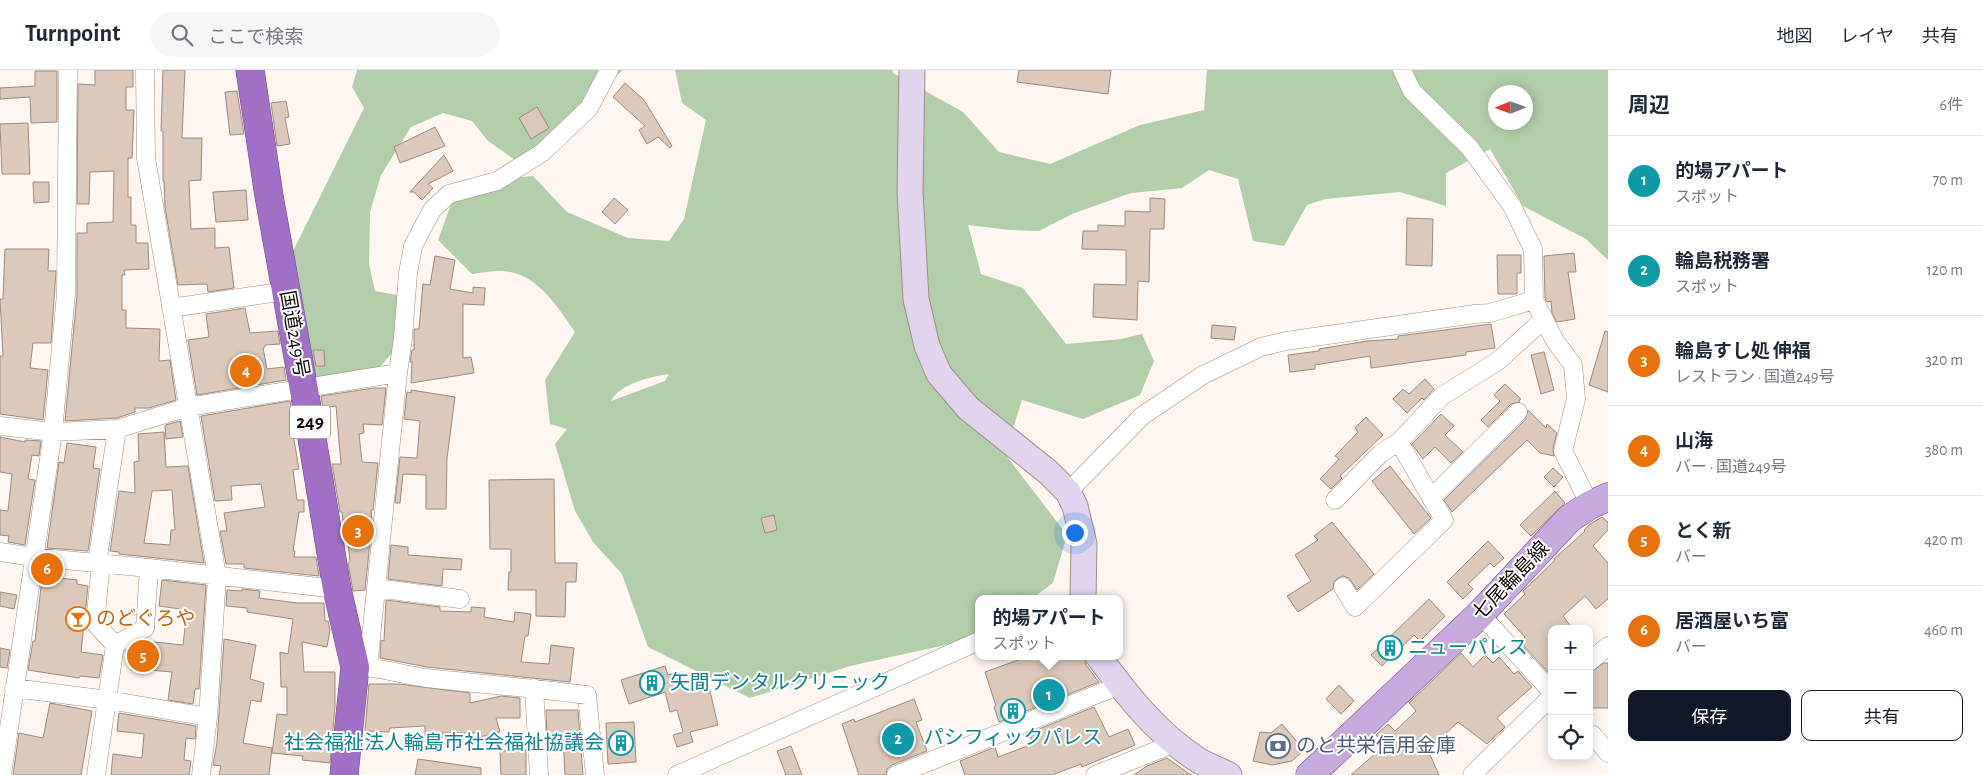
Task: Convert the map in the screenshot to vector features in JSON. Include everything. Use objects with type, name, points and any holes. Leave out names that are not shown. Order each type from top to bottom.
[{"type":"highway","name":"国道249号","points":[[250,70],[337,589],[361,667],[344,775]]},
{"type":"main road","name":"七尾輪島線","points":[[1310,775],[1480,614],[1569,519],[1599,501]]},
{"type":"street","points":[[2,775],[52,432],[66,294],[68,70]]},
{"type":"street","points":[[145,70],[146,158],[217,576],[208,717],[201,775]]},
{"type":"street","points":[[594,775],[587,695],[425,677],[361,667],[376,588],[403,338],[408,273],[413,246],[432,210],[449,194],[497,181],[544,152],[589,108],[608,70]]},
{"type":"street","points":[[912,70],[910,192],[916,299],[927,346],[939,374],[968,408],[1048,472],[1068,492],[1075,506],[1084,544],[1084,595]]},
{"type":"street","points":[[1402,70],[1412,91],[1470,148],[1512,206],[1533,249],[1534,300],[1556,341],[1573,365],[1576,398],[1563,451],[1599,501]]},
{"type":"street","points":[[171,308],[286,291]]},
{"type":"street","points":[[1068,492],[1142,416],[1203,376],[1261,347],[1295,339],[1490,313],[1534,300]]},
{"type":"street","points":[[1335,500],[1381,453],[1398,442],[1442,396],[1498,362],[1544,319]]},
{"type":"street","points":[[0,426],[52,432],[117,429],[188,407],[304,390],[398,373]]},
{"type":"street","points":[[1431,498],[1518,412]]},
{"type":"street","points":[[116,645],[95,623],[99,564],[117,429]]},
{"type":"street","points":[[1343,587],[1355,607],[1444,520],[1398,442]]},
{"type":"street","points":[[0,552],[337,589]]},
{"type":"street","points":[[116,645],[145,628],[149,568]]},
{"type":"street","points":[[376,588],[460,599]]},
{"type":"street","points":[[1480,614],[1548,690]]},
{"type":"street","points":[[681,774],[975,643]]},
{"type":"street","points":[[96,775],[116,645]]},
{"type":"street","points":[[1593,659],[1608,646]]},
{"type":"street","points":[[1101,660],[1145,716],[1171,740],[1199,760],[1229,775]]},
{"type":"street","points":[[896,775],[1120,684]]},
{"type":"street","points":[[14,688],[108,700],[208,717]]},
{"type":"street","points":[[534,688],[539,775]]},
{"type":"street","points":[[1472,775],[1548,698]]},
{"type":"street","points":[[1597,736],[1608,753]]},
{"type":"street","points":[[1095,775],[1163,748],[1171,740]]},
{"type":"green space","points":[[357,70],[623,70],[536,152],[515,160],[488,141],[472,121],[443,113],[411,127],[381,175],[370,212],[369,264],[375,291],[408,297],[397,347],[374,374],[313,381],[291,255],[364,108],[352,87]]},
{"type":"green space","points":[[675,70],[892,70],[893,73],[963,112],[999,152],[1050,164],[1140,125],[1204,110],[1207,70],[1608,70],[1608,260],[1586,239],[1523,206],[1490,149],[1446,173],[1446,206],[1400,192],[1325,199],[1307,205],[1284,246],[1253,241],[1238,179],[1209,170],[1182,188],[1131,193],[1072,214],[1039,231],[968,225],[981,274],[1023,288],[1066,344],[1121,339],[1142,334],[1154,361],[1140,395],[1083,419],[1022,400],[1005,454],[1067,535],[1053,583],[1036,595],[975,595],[975,638],[850,666],[750,698],[648,647],[622,574],[593,542],[575,511],[555,444],[567,429],[550,424],[545,380],[575,332],[561,311],[544,291],[524,276],[512,272],[496,271],[472,274],[438,240],[456,191],[471,182],[533,176],[567,212],[628,238],[669,241],[684,219],[706,120],[682,103]],"holes":[[[669,374],[665,381],[611,401],[615,395],[628,386],[645,379]]]},
{"type":"building","points":[[95,70],[133,70],[133,87],[126,87],[126,110],[134,110],[132,158],[128,158],[128,197],[131,197],[131,225],[136,225],[136,243],[148,243],[149,269],[124,270],[125,275],[122,275],[122,310],[126,310],[126,328],[160,329],[159,361],[170,360],[176,400],[149,408],[135,408],[135,412],[117,418],[65,421],[77,295],[77,233],[87,233],[87,223],[113,222],[114,171],[90,172],[89,204],[77,204],[78,84],[95,85]]},
{"type":"building","points":[[163,70],[185,70],[182,138],[202,138],[201,180],[189,181],[191,229],[215,228],[215,248],[229,247],[234,288],[208,292],[207,284],[178,285],[165,207],[163,181],[163,131],[161,131]]},
{"type":"building","points":[[1019,70],[1111,70],[1108,94],[1017,82]]},
{"type":"building","points":[[35,71],[57,71],[57,122],[31,123],[30,97],[0,99],[0,88],[35,86]]},
{"type":"building","points":[[625,83],[644,100],[672,146],[670,148],[658,137],[647,144],[639,130],[645,126],[613,97]]},
{"type":"building","points":[[237,91],[244,134],[230,135],[225,92]]},
{"type":"building","points":[[286,101],[289,117],[285,118],[290,144],[277,146],[271,103]]},
{"type":"building","points":[[537,107],[549,128],[531,139],[519,118]]},
{"type":"building","points":[[28,123],[30,174],[2,174],[0,124]]},
{"type":"building","points":[[435,127],[445,146],[400,163],[394,147]]},
{"type":"building","points":[[444,155],[453,171],[428,184],[433,188],[422,200],[414,192],[410,192]]},
{"type":"building","points":[[33,182],[49,182],[49,202],[34,203]]},
{"type":"building","points":[[246,190],[248,220],[216,222],[213,192]]},
{"type":"building","points":[[614,198],[628,210],[615,224],[602,212]]},
{"type":"building","points":[[1150,198],[1165,199],[1164,229],[1150,229],[1149,282],[1138,281],[1137,320],[1093,317],[1094,284],[1126,285],[1126,250],[1082,249],[1083,231],[1098,231],[1098,225],[1125,226],[1125,211],[1150,212]]},
{"type":"building","points":[[1407,218],[1433,219],[1432,266],[1406,265]]},
{"type":"building","points":[[5,249],[49,249],[48,271],[56,271],[51,343],[33,343],[30,368],[48,370],[43,420],[0,414],[0,356],[3,356],[0,299],[3,299]]},
{"type":"building","points":[[1574,253],[1576,272],[1568,272],[1575,319],[1557,322],[1552,313],[1551,301],[1547,302],[1545,298],[1544,256]]},
{"type":"building","points":[[1497,255],[1521,255],[1521,273],[1517,273],[1517,294],[1498,294]]},
{"type":"building","points":[[435,256],[455,260],[450,289],[473,293],[473,287],[485,288],[484,305],[463,304],[463,358],[471,357],[474,373],[411,383],[412,362],[410,362],[412,350],[414,350],[414,329],[419,329],[423,284],[430,285]]},
{"type":"building","points":[[245,308],[250,333],[278,331],[280,344],[265,345],[263,348],[267,369],[284,367],[286,380],[197,395],[188,340],[209,337],[206,314]]},
{"type":"building","points":[[1491,324],[1495,348],[1466,352],[1466,355],[1371,368],[1370,356],[1315,365],[1315,369],[1290,372],[1288,355],[1367,341],[1398,339],[1398,336]]},
{"type":"building","points":[[1212,325],[1236,327],[1234,340],[1211,338]]},
{"type":"building","points":[[1605,331],[1608,332],[1608,392],[1589,385]]},
{"type":"building","points":[[313,350],[324,350],[325,366],[316,366]]},
{"type":"building","points":[[1544,352],[1554,390],[1541,394],[1531,355]]},
{"type":"building","points":[[1425,379],[1434,389],[1424,400],[1422,398],[1407,413],[1393,399],[1403,389],[1409,394]]},
{"type":"building","points":[[1505,384],[1521,399],[1519,400],[1520,402],[1511,404],[1488,427],[1481,420],[1500,401],[1494,395]]},
{"type":"building","points":[[386,388],[382,425],[363,424],[364,433],[359,434],[362,462],[378,463],[373,510],[371,510],[372,522],[365,590],[353,591],[348,563],[350,562],[348,539],[345,539],[342,512],[340,512],[332,464],[341,464],[336,406],[323,408],[321,396]]},
{"type":"building","points":[[411,390],[455,397],[447,458],[446,509],[426,509],[426,475],[403,474],[400,503],[395,503],[400,457],[417,458],[420,421],[404,419],[407,392],[411,393]]},
{"type":"building","points":[[290,401],[299,469],[293,470],[297,500],[304,500],[304,512],[299,512],[293,551],[295,551],[294,557],[316,557],[319,576],[244,568],[244,564],[226,564],[220,531],[227,531],[224,513],[265,507],[261,484],[231,486],[232,500],[215,501],[201,416]]},
{"type":"building","points":[[1528,410],[1546,428],[1547,424],[1557,433],[1553,448],[1554,456],[1540,453],[1527,440],[1452,512],[1444,500],[1525,420]]},
{"type":"building","points":[[1441,414],[1454,426],[1445,435],[1463,452],[1451,463],[1435,447],[1423,459],[1412,444]]},
{"type":"building","points":[[1366,417],[1383,435],[1340,476],[1342,478],[1331,489],[1320,479],[1339,459],[1335,456],[1358,432],[1355,428]]},
{"type":"building","points":[[180,421],[183,437],[166,439],[165,425]]},
{"type":"building","points":[[164,432],[166,467],[188,466],[204,563],[119,554],[119,552],[110,551],[119,491],[135,493],[134,462],[139,461],[138,434]],"holes":[[[172,490],[175,530],[171,530],[170,545],[144,543],[152,491]]]},
{"type":"building","points":[[0,437],[25,442],[25,440],[41,441],[39,456],[32,455],[28,479],[35,480],[25,545],[8,542],[9,536],[0,535],[0,510],[8,511],[12,474],[0,472]]},
{"type":"building","points":[[67,443],[96,447],[93,468],[100,469],[88,551],[47,548],[59,462],[64,463]]},
{"type":"building","points":[[1390,466],[1431,518],[1414,534],[1372,481]]},
{"type":"building","points":[[1553,468],[1563,477],[1554,487],[1544,477]]},
{"type":"building","points":[[554,479],[555,563],[577,563],[576,582],[566,582],[565,617],[536,616],[536,590],[508,590],[509,572],[511,572],[511,549],[490,549],[489,480]]},
{"type":"building","points":[[1555,491],[1565,503],[1531,536],[1520,525]]},
{"type":"building","points":[[774,515],[777,530],[765,533],[761,518]]},
{"type":"building","points":[[1602,517],[1608,522],[1608,530],[1593,546],[1608,563],[1608,599],[1596,609],[1585,596],[1563,616],[1570,625],[1548,625],[1548,672],[1520,642],[1525,637],[1504,614],[1525,594],[1523,591],[1590,524]]},
{"type":"building","points":[[1332,522],[1374,574],[1357,590],[1349,578],[1343,576],[1338,578],[1334,582],[1333,589],[1298,612],[1287,596],[1311,581],[1295,555],[1318,540],[1314,536]]},
{"type":"building","points":[[1488,541],[1504,558],[1494,567],[1490,563],[1468,584],[1473,589],[1463,599],[1447,582]]},
{"type":"building","points":[[391,545],[408,547],[408,555],[462,559],[461,570],[443,569],[442,586],[388,579]]},
{"type":"building","points":[[43,569],[52,570],[51,577],[77,580],[77,584],[88,586],[81,652],[103,655],[99,678],[80,676],[79,678],[28,670],[33,641],[35,641]]},
{"type":"building","points":[[162,580],[206,585],[199,689],[195,689],[193,704],[168,700],[172,672],[131,670],[133,647],[144,641],[183,645],[187,610],[159,606]]},
{"type":"building","points":[[242,589],[260,591],[259,598],[297,603],[324,603],[325,621],[328,621],[330,630],[327,647],[302,642],[304,672],[335,672],[335,706],[330,763],[302,760],[303,756],[272,753],[277,714],[287,715],[287,687],[281,687],[280,652],[288,654],[293,619],[247,612],[247,608],[226,606],[227,590],[242,591]]},
{"type":"building","points":[[0,592],[17,595],[14,609],[0,606]]},
{"type":"building","points":[[1429,599],[1445,616],[1420,641],[1414,635],[1382,666],[1371,655]]},
{"type":"building","points":[[386,600],[440,607],[440,611],[471,612],[471,607],[485,608],[484,617],[514,622],[515,612],[531,614],[528,636],[525,636],[521,662],[549,664],[551,645],[574,648],[570,682],[427,667],[380,658],[381,640],[384,641]]},
{"type":"building","points":[[224,639],[256,645],[250,679],[264,683],[261,702],[251,700],[243,743],[272,748],[269,775],[219,775],[221,766],[213,765],[217,742]]},
{"type":"building","points":[[0,648],[10,650],[7,668],[0,667]]},
{"type":"building","points":[[1461,653],[1473,667],[1485,655],[1493,663],[1499,657],[1514,674],[1518,671],[1532,687],[1497,718],[1505,727],[1487,744],[1458,722],[1428,750],[1439,775],[1351,775],[1385,745],[1376,735],[1388,724],[1395,731],[1416,711],[1409,703]]},
{"type":"building","points":[[1018,660],[1046,660],[1047,664],[1055,660],[1085,660],[1086,665],[1099,682],[999,722],[985,672]]},
{"type":"building","points":[[1604,663],[1608,663],[1608,708],[1593,708],[1593,671]]},
{"type":"building","points":[[665,666],[668,675],[678,672],[683,689],[694,686],[696,690],[709,687],[718,725],[690,732],[693,742],[677,747],[673,735],[683,732],[677,710],[670,712],[665,692],[629,704],[621,680]]},
{"type":"building","points":[[369,684],[399,684],[470,693],[470,703],[501,696],[520,698],[520,718],[496,718],[500,732],[480,737],[479,733],[442,733],[442,738],[425,737],[425,726],[390,728],[389,732],[365,731]]},
{"type":"building","points":[[1339,685],[1354,701],[1341,714],[1326,699]]},
{"type":"building","points":[[914,699],[922,720],[916,722],[927,751],[892,765],[887,769],[886,775],[859,775],[842,724],[854,719],[855,722]]},
{"type":"building","points":[[50,703],[92,711],[81,775],[13,775],[19,733],[43,738]]},
{"type":"building","points":[[1094,707],[1109,737],[1128,729],[1135,745],[1082,767],[1081,764],[1052,775],[965,775],[960,761],[995,747],[998,757],[1033,744],[1029,733]]},
{"type":"building","points":[[546,710],[578,710],[583,775],[565,775],[563,735],[547,736]]},
{"type":"building","points":[[119,713],[196,726],[195,739],[186,738],[184,760],[191,761],[189,775],[111,775],[113,754],[142,758],[144,734],[117,731]]},
{"type":"building","name":"社会福祉法人輪島市社会福祉協議会","points":[[634,722],[636,762],[608,764],[606,723]]},
{"type":"building","name":"のと共栄信用金庫","points":[[1282,724],[1304,750],[1292,761],[1272,765],[1253,761],[1260,732],[1271,733]]},
{"type":"building","points":[[791,746],[802,775],[786,775],[777,751]]},
{"type":"building","points":[[526,750],[526,775],[501,775],[500,751]]},
{"type":"building","points":[[1167,758],[1191,775],[1134,775],[1147,766]]},
{"type":"building","points":[[418,759],[481,768],[481,775],[415,775]]},
{"type":"place","name":"山海","points":[[246,371]]},
{"type":"place","name":"輪島すし処 伸福","points":[[358,531]]},
{"type":"place","name":"居酒屋いち富","points":[[47,569]]},
{"type":"place","name":"のどぐろや","points":[[78,619]]},
{"type":"place","name":"ニューパレス","points":[[1390,648]]},
{"type":"place","name":"とく新","points":[[143,656]]},
{"type":"place","name":"矢間デンタルクリニック","points":[[652,683]]},
{"type":"place","name":"的場アパート","points":[[1049,695]]},
{"type":"place","name":"パシフィックパレス","points":[[1013,711]]},
{"type":"place","name":"輪島税務署","points":[[898,739]]},
{"type":"place","name":"社会福祉法人輪島市社会福祉協議会","points":[[621,743]]},
{"type":"place","name":"のと共栄信用金庫","points":[[1278,746]]}]
